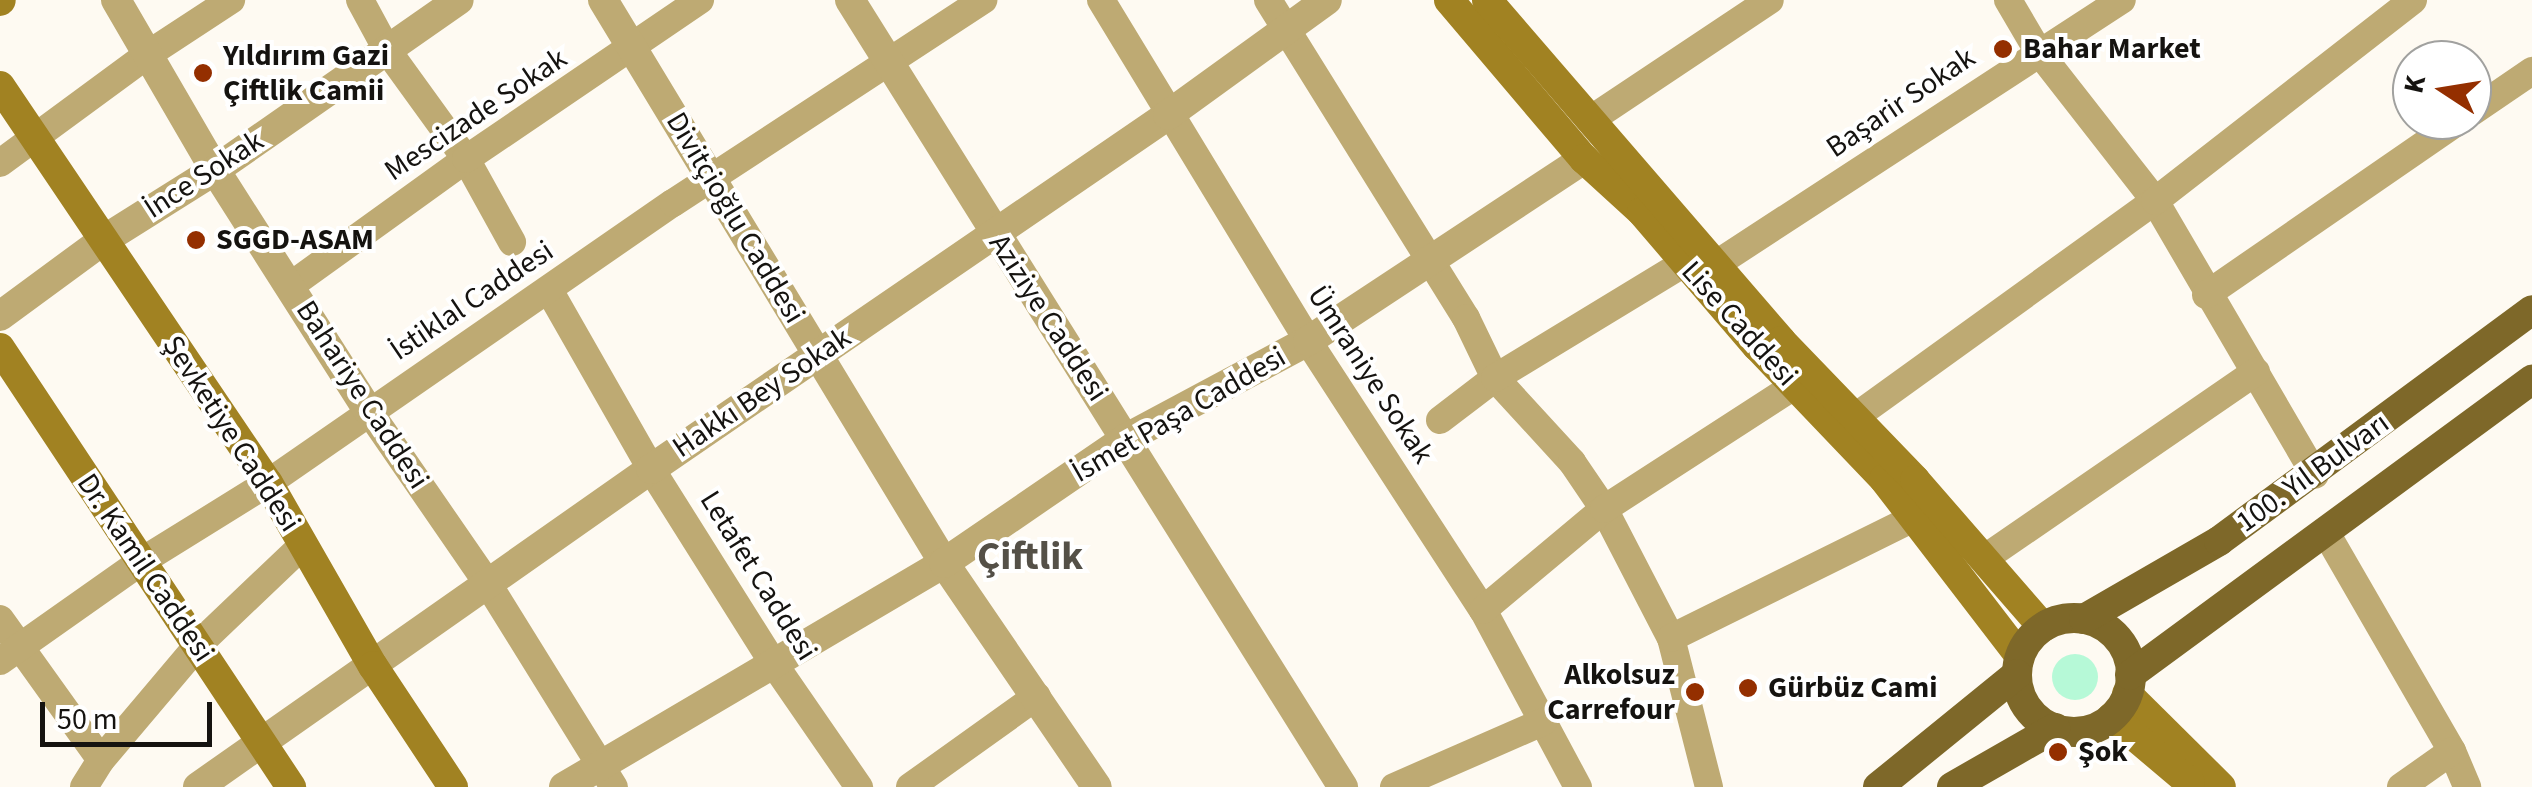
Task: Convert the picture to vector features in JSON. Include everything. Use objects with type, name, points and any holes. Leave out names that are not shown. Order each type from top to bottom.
[{"type":"main road","name":"Lise Caddesi","points":[[1449,0],[1584,159],[1642,212],[1794,386],[1916,517],[2018,665]]},
{"type":"main road","name":"Lise Caddesi","points":[[1487,0],[1718,263],[1781,341],[1985,558],[2043,626]]},
{"type":"main road","name":"Şevketiye Caddesi","points":[[0,86],[268,483],[373,666],[453,787]]},
{"type":"main road","name":"100. Yıl Bulvarı","points":[[2084,619],[2219,542],[2532,310]]},
{"type":"main road","name":"Dr. Kamil Caddesi","points":[[0,348],[41,416],[200,643],[222,686],[291,787]]},
{"type":"main road","name":"100. Yıl Bulvarı","points":[[2123,695],[2325,530],[2532,380]]},
{"type":"main road","points":[[1878,787],[2018,665],[2043,626],[2060,619],[2084,619],[2112,632],[2124,647],[2123,695],[2194,787]]},
{"type":"main road","points":[[2018,665],[2028,709],[2055,728],[2078,732],[2123,695]]},
{"type":"main road","points":[[2123,695],[2220,787]]},
{"type":"main road","points":[[1952,787],[2055,728]]},
{"type":"street","name":"Bahariye Caddesi","points":[[116,0],[215,170],[368,410],[488,584],[606,776]]},
{"type":"street","points":[[0,164],[150,53],[231,0]]},
{"type":"street","points":[[360,0],[387,50],[466,158],[512,242]]},
{"type":"street","name":"İnce Sokak","points":[[0,316],[102,242],[215,170],[459,0]]},
{"type":"street","name":"Divitçioğlu Caddesi","points":[[602,0],[944,564],[1098,787]]},
{"type":"street","name":"Mescizade Sokak","points":[[290,286],[466,158],[700,0]]},
{"type":"street","name":"Aziziye Caddesi","points":[[850,0],[1344,787]]},
{"type":"street","name":"İstiklal Caddesi","points":[[10,655],[142,561],[268,483],[368,410],[886,61],[983,0]]},
{"type":"street","name":"Ümraniye Sokak","points":[[1101,0],[1308,341],[1483,610],[1578,787]]},
{"type":"street","points":[[1268,0],[1466,318],[1495,378],[1572,462],[1604,508],[1671,638],[1710,787]]},
{"type":"street","name":"Hakkı Bey Sokak","points":[[198,787],[1168,115],[1327,0]]},
{"type":"street","points":[[1590,120],[1770,0]]},
{"type":"street","points":[[2008,0],[2038,51],[2154,200],[2206,295],[2315,474]]},
{"type":"street","name":"Başarir Sokak","points":[[1718,263],[2038,51],[2122,0]]},
{"type":"street","points":[[1855,417],[2154,200],[2413,0]]},
{"type":"street","points":[[2492,98],[2532,71]]},
{"type":"street","points":[[2206,295],[2431,140]]},
{"type":"street","name":"İsmet Paşa Caddesi","points":[[564,787],[606,776],[774,664],[944,564],[1125,438],[1308,341],[1584,159]]},
{"type":"street","points":[[1440,420],[1495,378],[1684,263],[1718,263]]},
{"type":"street","name":"Letafet Caddesi","points":[[550,290],[652,469],[774,664],[860,787]]},
{"type":"street","points":[[1985,558],[2256,372]]},
{"type":"street","points":[[1483,610],[1604,508],[1794,386]]},
{"type":"street","points":[[1671,638],[1916,517]]},
{"type":"street","points":[[2325,530],[2452,751],[2468,787]]},
{"type":"street","points":[[84,787],[101,760],[200,643],[304,545]]},
{"type":"street","points":[[0,619],[10,655],[101,760]]},
{"type":"street","points":[[910,787],[1038,696]]},
{"type":"street","points":[[1394,787],[1543,722]]},
{"type":"street","points":[[2401,787],[2452,751]]},
{"type":"green space","points":[[2075,654],[2091,661],[2098,677],[2091,693],[2075,700],[2059,693],[2052,677],[2059,661]]},
{"type":"place","name":"Bahar Market","points":[[2003,49]]},
{"type":"place","name":"Yıldırım Gazi Çiftlik Camii","points":[[203,73]]},
{"type":"place","name":"SGGD-ASAM","points":[[196,240]]},
{"type":"place","name":"Gürbüz Cami","points":[[1748,688]]},
{"type":"place","name":"Alkolsuz Carrefour","points":[[1695,692]]},
{"type":"place","name":"Şok","points":[[2058,752]]},
{"type":"district","name":"Çiftlik","points":[[1030,557]]}]
